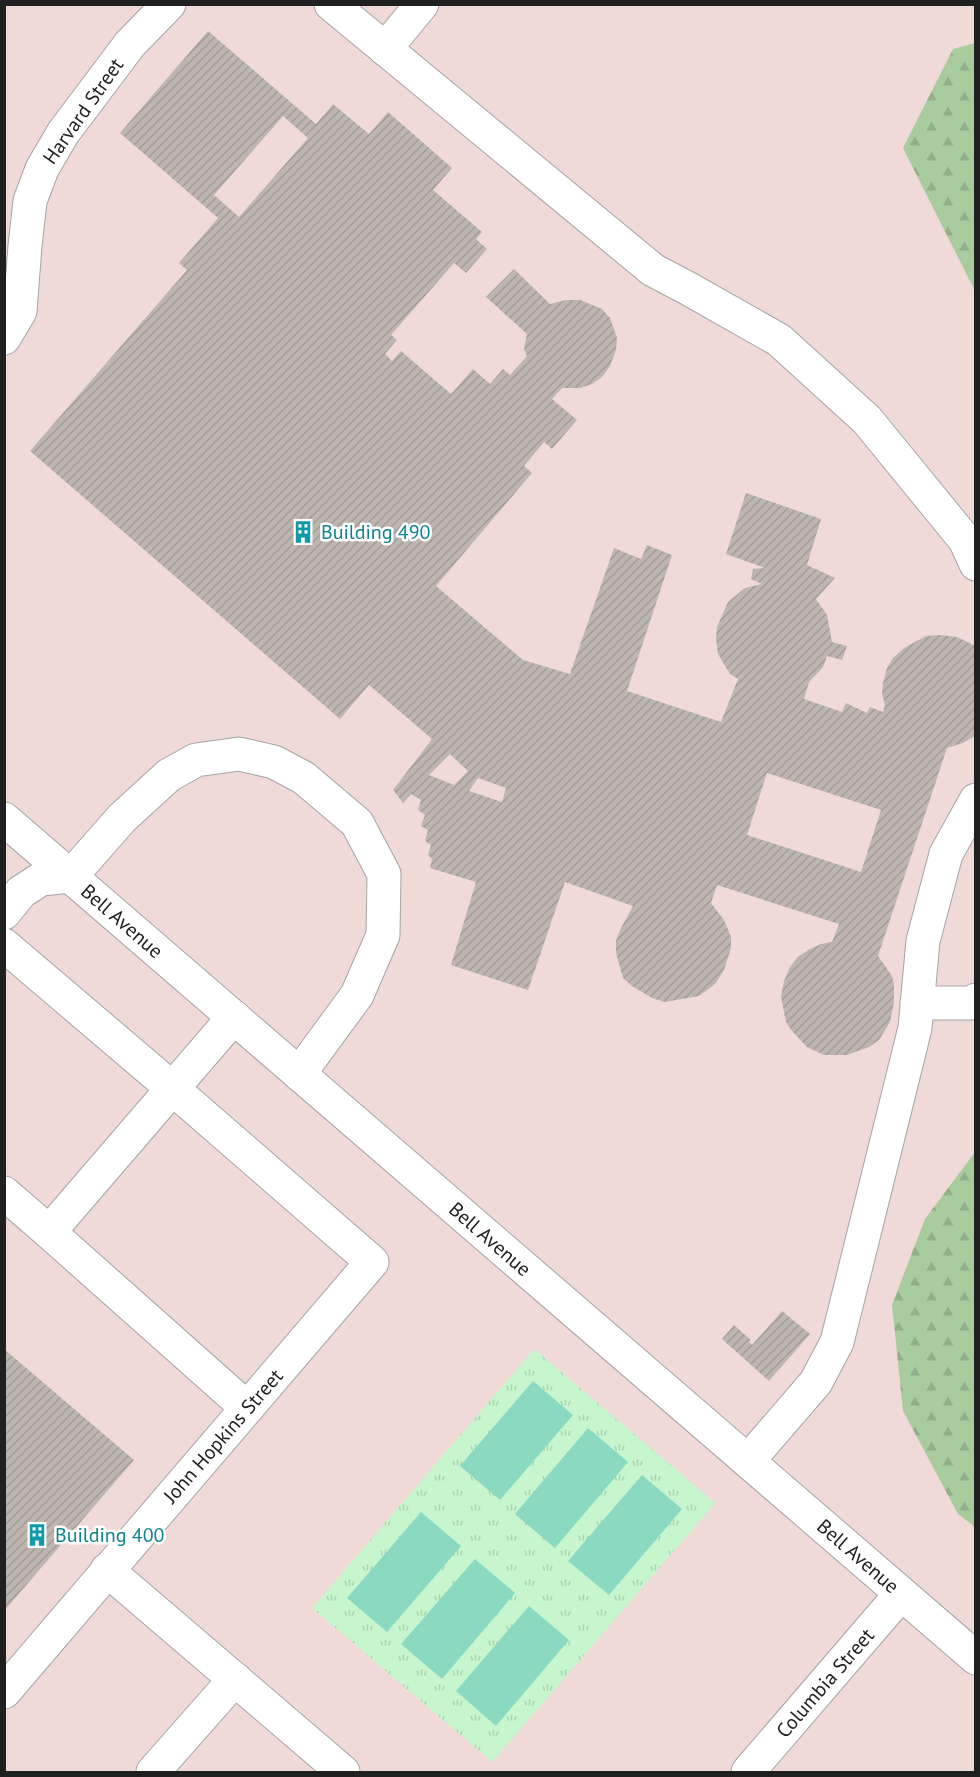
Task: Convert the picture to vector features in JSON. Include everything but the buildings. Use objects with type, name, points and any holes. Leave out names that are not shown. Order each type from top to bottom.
[{"type":"street","name":"Harvard Street","points":[[4,338],[20,311],[30,201],[42,169],[63,133],[123,53],[169,4]]},
{"type":"street","points":[[331,4],[653,270],[779,340],[867,420],[965,540],[975,564]]},
{"type":"street","points":[[385,49],[423,4]]},
{"type":"street","points":[[4,913],[21,892],[41,879],[71,876],[123,818],[169,775],[196,760],[239,754],[274,762],[304,778],[357,823],[384,874],[383,935],[357,995],[299,1074]]},
{"type":"street","points":[[748,1461],[816,1382],[837,1342],[915,1028],[923,941],[946,854],[975,800]]},
{"type":"street","name":"Bell Avenue","points":[[4,819],[975,1658]]},
{"type":"street","points":[[4,945],[173,1089]]},
{"type":"street","points":[[917,1003],[972,1003],[975,1000]]},
{"type":"street","points":[[49,1232],[234,1017]]},
{"type":"street","name":"John Hopkins Street","points":[[4,1692],[372,1262],[173,1089]]},
{"type":"street","points":[[4,1193],[247,1408]]},
{"type":"street","points":[[107,1570],[343,1773]]},
{"type":"street","name":"Columbia Street","points":[[748,1773],[901,1594]]},
{"type":"street","points":[[153,1773],[235,1679]]},
{"type":"shaded area","points":[[5,5],[975,5],[975,1772],[5,1772]]},
{"type":"green space","points":[[976,43],[975,291],[903,148],[953,49]]},
{"type":"green space","points":[[975,1152],[975,1527],[958,1514],[903,1411],[892,1305],[925,1219]]},
{"type":"green space","points":[[534,1349],[715,1503],[492,1762],[312,1608]]},
{"type":"green space","points":[[533,1381],[573,1415],[500,1500],[460,1466]]},
{"type":"green space","points":[[588,1428],[628,1462],[555,1548],[515,1514]]},
{"type":"green space","points":[[642,1475],[682,1509],[609,1595],[568,1561]]},
{"type":"green space","points":[[421,1512],[461,1546],[387,1632],[347,1598]]},
{"type":"green space","points":[[475,1559],[515,1593],[442,1679],[401,1644]]},
{"type":"green space","points":[[529,1606],[569,1640],[496,1726],[456,1691]]},
{"type":"place","name":"Building 490","points":[[303,532]]},
{"type":"place","name":"Building 400","points":[[37,1535]]}]
